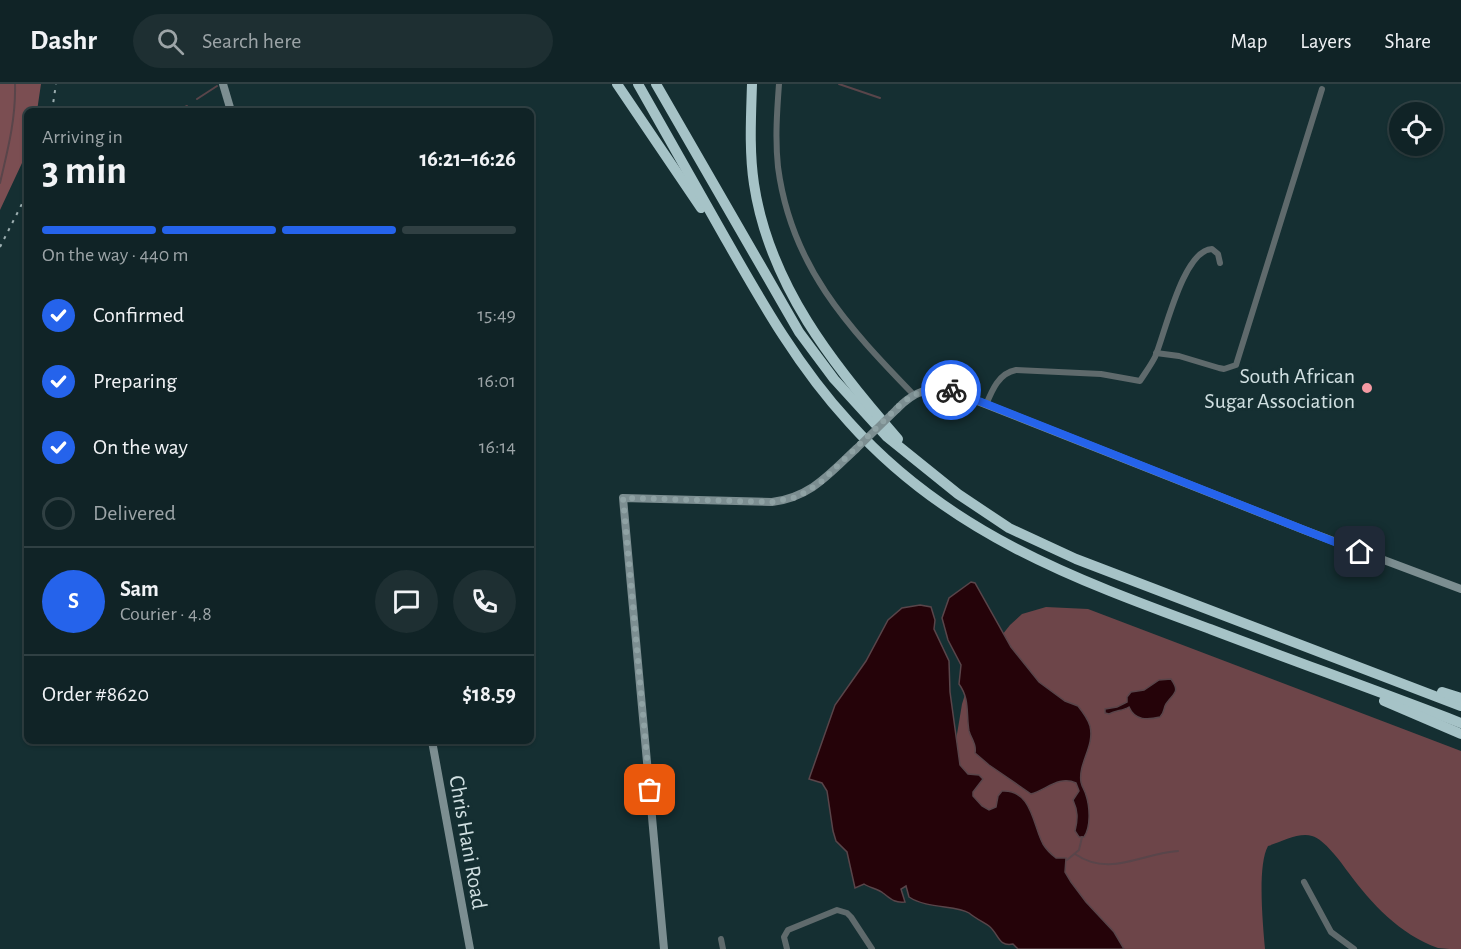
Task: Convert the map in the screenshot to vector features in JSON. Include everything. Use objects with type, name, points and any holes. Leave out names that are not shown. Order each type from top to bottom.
[{"type":"highway","points":[[617,84],[738,260]]},
{"type":"highway","points":[[638,84],[779,330],[806,370],[846,420],[920,488],[995,538],[1054,568],[1117,595],[1461,723]]},
{"type":"highway","points":[[656,84],[800,332],[834,380],[886,436],[987,514],[1032,540],[1076,559],[1461,706]]},
{"type":"highway","points":[[752,84],[750,127],[754,184],[765,235],[774,258],[820,343],[862,398],[912,455]]},
{"type":"highway","points":[[1333,657],[1461,698]]},
{"type":"highway","points":[[1286,658],[1461,734]]},
{"type":"street","points":[[223,84],[230,108]]},
{"type":"street","points":[[779,84],[778,165],[791,227],[813,275],[845,320],[865,345],[914,395]]},
{"type":"street","points":[[1156,353],[1179,356],[1224,369],[1236,365],[1322,89]]},
{"type":"street","points":[[986,405],[992,390],[1009,371],[1101,374],[1140,381],[1156,353],[1175,297],[1196,258],[1202,251],[1212,249],[1218,254],[1220,263]]},
{"type":"street","points":[[664,949],[623,498],[772,502],[786,500],[820,483],[914,395],[930,388],[941,388],[1461,589]]},
{"type":"street","name":"Chris Hani Road","points":[[433,744],[470,949]]},
{"type":"street","points":[[1304,882],[1331,932],[1354,949]]},
{"type":"street","points":[[787,949],[784,937],[788,930],[837,910],[851,917],[872,949]]},
{"type":"street","points":[[721,939],[723,949]]},
{"type":"shaded area","points":[[0,84],[41,84],[37,108],[24,108],[24,157],[0,210]]},
{"type":"shaded area","points":[[971,582],[975,583],[1011,647],[1039,682],[1065,701],[1078,706],[1089,723],[1090,741],[1081,775],[1089,811],[1088,828],[1084,837],[1079,837],[1075,831],[1077,815],[1073,800],[1079,791],[1076,783],[1058,782],[1031,794],[975,753],[975,744],[969,731],[966,701],[959,684],[961,665],[948,640],[942,618],[949,598]]},
{"type":"shaded area","points":[[920,605],[931,607],[935,620],[934,629],[949,661],[950,692],[960,765],[968,774],[979,775],[983,779],[973,792],[973,796],[989,810],[996,807],[998,796],[1002,791],[1012,792],[1026,802],[1044,846],[1056,858],[1066,858],[1065,872],[1071,882],[1114,932],[1124,949],[1018,949],[1013,944],[1001,942],[989,926],[969,913],[916,901],[909,897],[906,886],[901,889],[905,902],[893,900],[864,884],[855,888],[847,852],[836,841],[833,831],[827,791],[822,783],[809,779],[835,705],[866,661],[888,620],[902,608]]},
{"type":"shaded area","points":[[1046,607],[1088,609],[1461,751],[1461,949],[1438,948],[1411,935],[1387,917],[1327,846],[1317,838],[1307,835],[1296,836],[1268,846],[1262,881],[1265,949],[1044,949],[950,776],[962,704],[968,685],[987,654],[1010,625],[1022,614]]},
{"type":"shaded area","points":[[1171,679],[1176,690],[1160,717],[1146,719],[1138,717],[1129,707],[1109,714],[1105,713],[1105,709],[1127,702],[1127,697],[1131,692],[1144,690],[1159,680]]},
{"type":"waterway","points":[[0,183],[13,121],[15,84]]},
{"type":"waterway","points":[[839,84],[880,98]]},
{"type":"waterway","points":[[197,99],[217,86]]},
{"type":"waterway","points":[[183,108],[187,106]]},
{"type":"waterway","points":[[1067,860],[1079,850],[1082,837]]},
{"type":"waterway","points":[[1075,854],[1088,861],[1113,864],[1178,851]]},
{"type":"railway","points":[[52,108],[56,84]]},
{"type":"railway","points":[[0,247],[24,200]]},
{"type":"way so far","points":[[650,790],[623,498],[772,502],[797,497],[820,483],[903,402],[930,388],[951,390]]},
{"type":"place","name":"South African Sugar Association","points":[[1367,388]]},
{"type":"route","points":[[951,390],[1360,552]]}]
